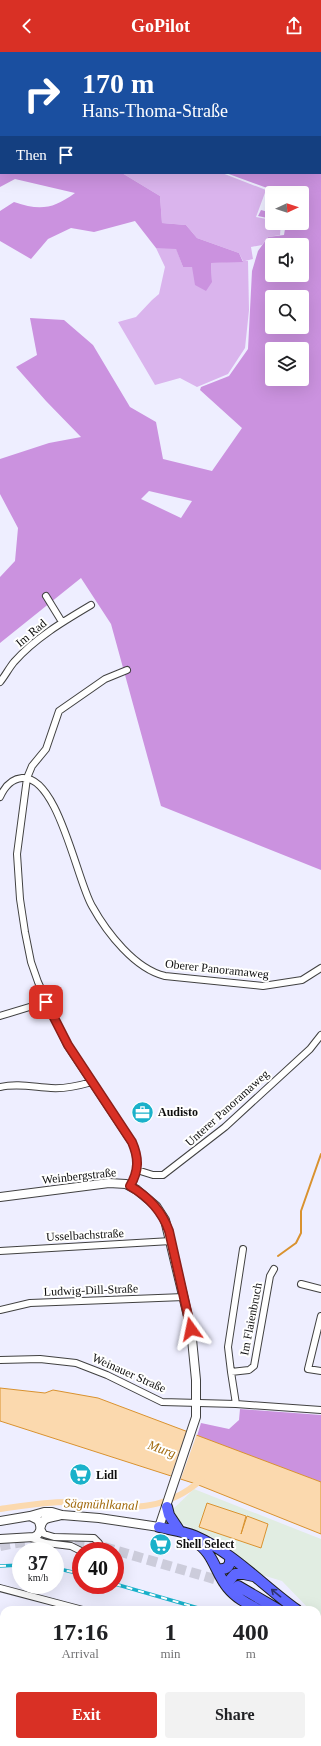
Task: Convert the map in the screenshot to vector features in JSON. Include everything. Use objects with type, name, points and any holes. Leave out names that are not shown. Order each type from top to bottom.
[{"type":"main road","points":[[167,1507],[169,1515],[169,1529]]},
{"type":"main road","points":[[169,1529],[206,1541],[230,1557],[292,1606]]},
{"type":"main road","points":[[169,1529],[194,1540],[204,1547],[218,1569],[233,1587],[271,1606]]},
{"type":"main road","points":[[218,1569],[222,1570],[228,1568],[231,1561],[230,1557]]},
{"type":"main road","points":[[253,1606],[235,1595],[233,1587],[229,1581],[235,1574],[254,1576]]},
{"type":"street","name":"Im Rad","points":[[46,596],[62,622]]},
{"type":"street","name":"Im Rad","points":[[0,682],[14,662],[30,647],[62,622],[91,605]]},
{"type":"street","points":[[127,670],[105,679],[59,711],[46,749],[32,766],[27,778],[17,854],[19,892],[31,962],[46,1002],[68,1045],[132,1142],[138,1159],[137,1170],[130,1186]]},
{"type":"street","points":[[0,797],[9,783],[27,778]]},
{"type":"street","name":"Oberer Panoramaweg","points":[[27,778],[34,781],[46,793],[62,822],[84,889],[91,905],[109,932],[143,967],[165,976],[263,986],[302,980],[321,968]]},
{"type":"street","points":[[0,1016],[46,1002]]},
{"type":"street","name":"Unterer Panoramaweg","points":[[137,1170],[158,1176],[164,1175],[186,1159],[225,1127],[310,1049],[321,1035]]},
{"type":"street","points":[[0,1086],[8,1085],[71,1088],[92,1082]]},
{"type":"street","name":"Weinbergstraße","points":[[0,1197],[119,1183],[130,1186],[144,1194],[156,1206],[165,1220],[184,1297],[194,1354],[197,1404],[196,1417],[167,1507],[169,1529]]},
{"type":"street","name":"Usselbachstraße","points":[[0,1251],[171,1241]]},
{"type":"street","points":[[236,1404],[228,1347],[243,1249]]},
{"type":"street","name":"Im Flaienbruch","points":[[231,1372],[249,1370],[254,1366],[270,1276],[274,1269]]},
{"type":"street","points":[[301,1284],[321,1289]]},
{"type":"street","name":"Ludwig-Dill-Straße","points":[[0,1310],[30,1303],[184,1297]]},
{"type":"street","points":[[321,1316],[308,1368],[321,1371]]},
{"type":"street","name":"Weinauer Straße","points":[[0,1360],[40,1359],[76,1363],[107,1375],[162,1402],[236,1404],[321,1410]]},
{"type":"street","points":[[1,1521],[48,1512],[62,1515],[100,1518],[169,1529]]},
{"type":"street","points":[[31,1538],[39,1534],[42,1522],[45,1519],[62,1515]]},
{"type":"street","points":[[30,1516],[36,1518],[44,1534],[54,1537],[94,1538],[98,1542]]},
{"type":"street","points":[[0,1539],[31,1538],[46,1543],[72,1546]]},
{"type":"street","points":[[0,1588],[68,1606]]},
{"type":"shaded area","points":[[0,174],[124,174],[160,196],[162,223],[186,225],[197,238],[239,253],[243,262],[211,263],[212,282],[206,291],[195,285],[192,267],[183,267],[176,249],[156,248],[135,221],[94,232],[71,228],[48,239],[31,259],[0,241],[0,211],[14,202],[31,207],[46,207],[60,202],[75,193],[15,179],[0,187]]},
{"type":"shaded area","points":[[124,174],[225,174],[265,190],[256,217],[265,219],[265,230],[280,230],[280,235],[265,238],[262,245],[251,247],[253,259],[245,261],[248,261],[249,310],[245,348],[228,374],[197,387],[180,378],[155,385],[118,322],[136,317],[159,294],[165,267],[156,248],[176,248],[183,267],[192,267],[212,281],[211,263],[243,261],[239,253],[197,238],[186,225],[162,223],[160,196]]},
{"type":"shaded area","points":[[229,174],[321,174],[321,870],[161,806],[111,624],[81,578],[0,643],[0,577],[15,561],[18,528],[0,494],[0,459],[49,443],[81,437],[16,367],[37,355],[30,318],[64,320],[93,345],[130,407],[156,422],[163,459],[212,471],[242,428],[200,390],[201,387],[229,376],[248,349],[252,271],[258,251],[265,241],[265,282],[309,282],[309,238],[267,238],[284,235],[285,230],[309,230],[309,186],[265,187]],"holes":[[[149,491],[192,501],[181,518],[141,499]]]},
{"type":"shaded area","points":[[261,210],[265,211],[265,218],[258,216]]},
{"type":"shaded area","points":[[240,1409],[321,1415],[321,1482],[197,1436],[201,1423],[229,1429],[239,1420]]},
{"type":"shaded area","points":[[194,1489],[321,1539],[321,1606],[306,1606],[282,1581],[262,1575],[232,1550],[210,1536],[178,1522],[172,1510]]},
{"type":"water","name":"Murg","points":[[0,1388],[45,1393],[53,1390],[98,1398],[321,1482],[321,1534],[196,1484],[0,1421]]},
{"type":"water","points":[[207,1503],[246,1516],[241,1534],[247,1516],[268,1524],[261,1548],[199,1527]]},
{"type":"pier","points":[[187,1430],[197,1434],[180,1481],[170,1478]]},
{"type":"waterway","points":[[278,1256],[296,1243],[301,1233],[301,1211],[321,1154]]},
{"type":"waterway","name":"Sägmühlkanal","points":[[0,1509],[59,1502],[121,1507],[149,1505],[175,1497],[188,1490],[201,1480]]},
{"type":"tunnel","points":[[0,1546],[36,1541],[72,1542],[97,1545],[228,1583]]},
{"type":"railway","points":[[0,1566],[12,1565]]},
{"type":"railway","points":[[64,1570],[72,1572]]},
{"type":"railway","points":[[124,1587],[191,1606]]},
{"type":"place","name":"Audisto","points":[[142,1112]]},
{"type":"place","name":"Lidl","points":[[81,1475]]},
{"type":"place","name":"Shell Select","points":[[160,1544]]},
{"type":"route","points":[[46,1002],[68,1045],[112,1110],[136,1151],[138,1159],[137,1170],[135,1178],[130,1186],[150,1199],[165,1220],[169,1231],[191,1329]]}]
